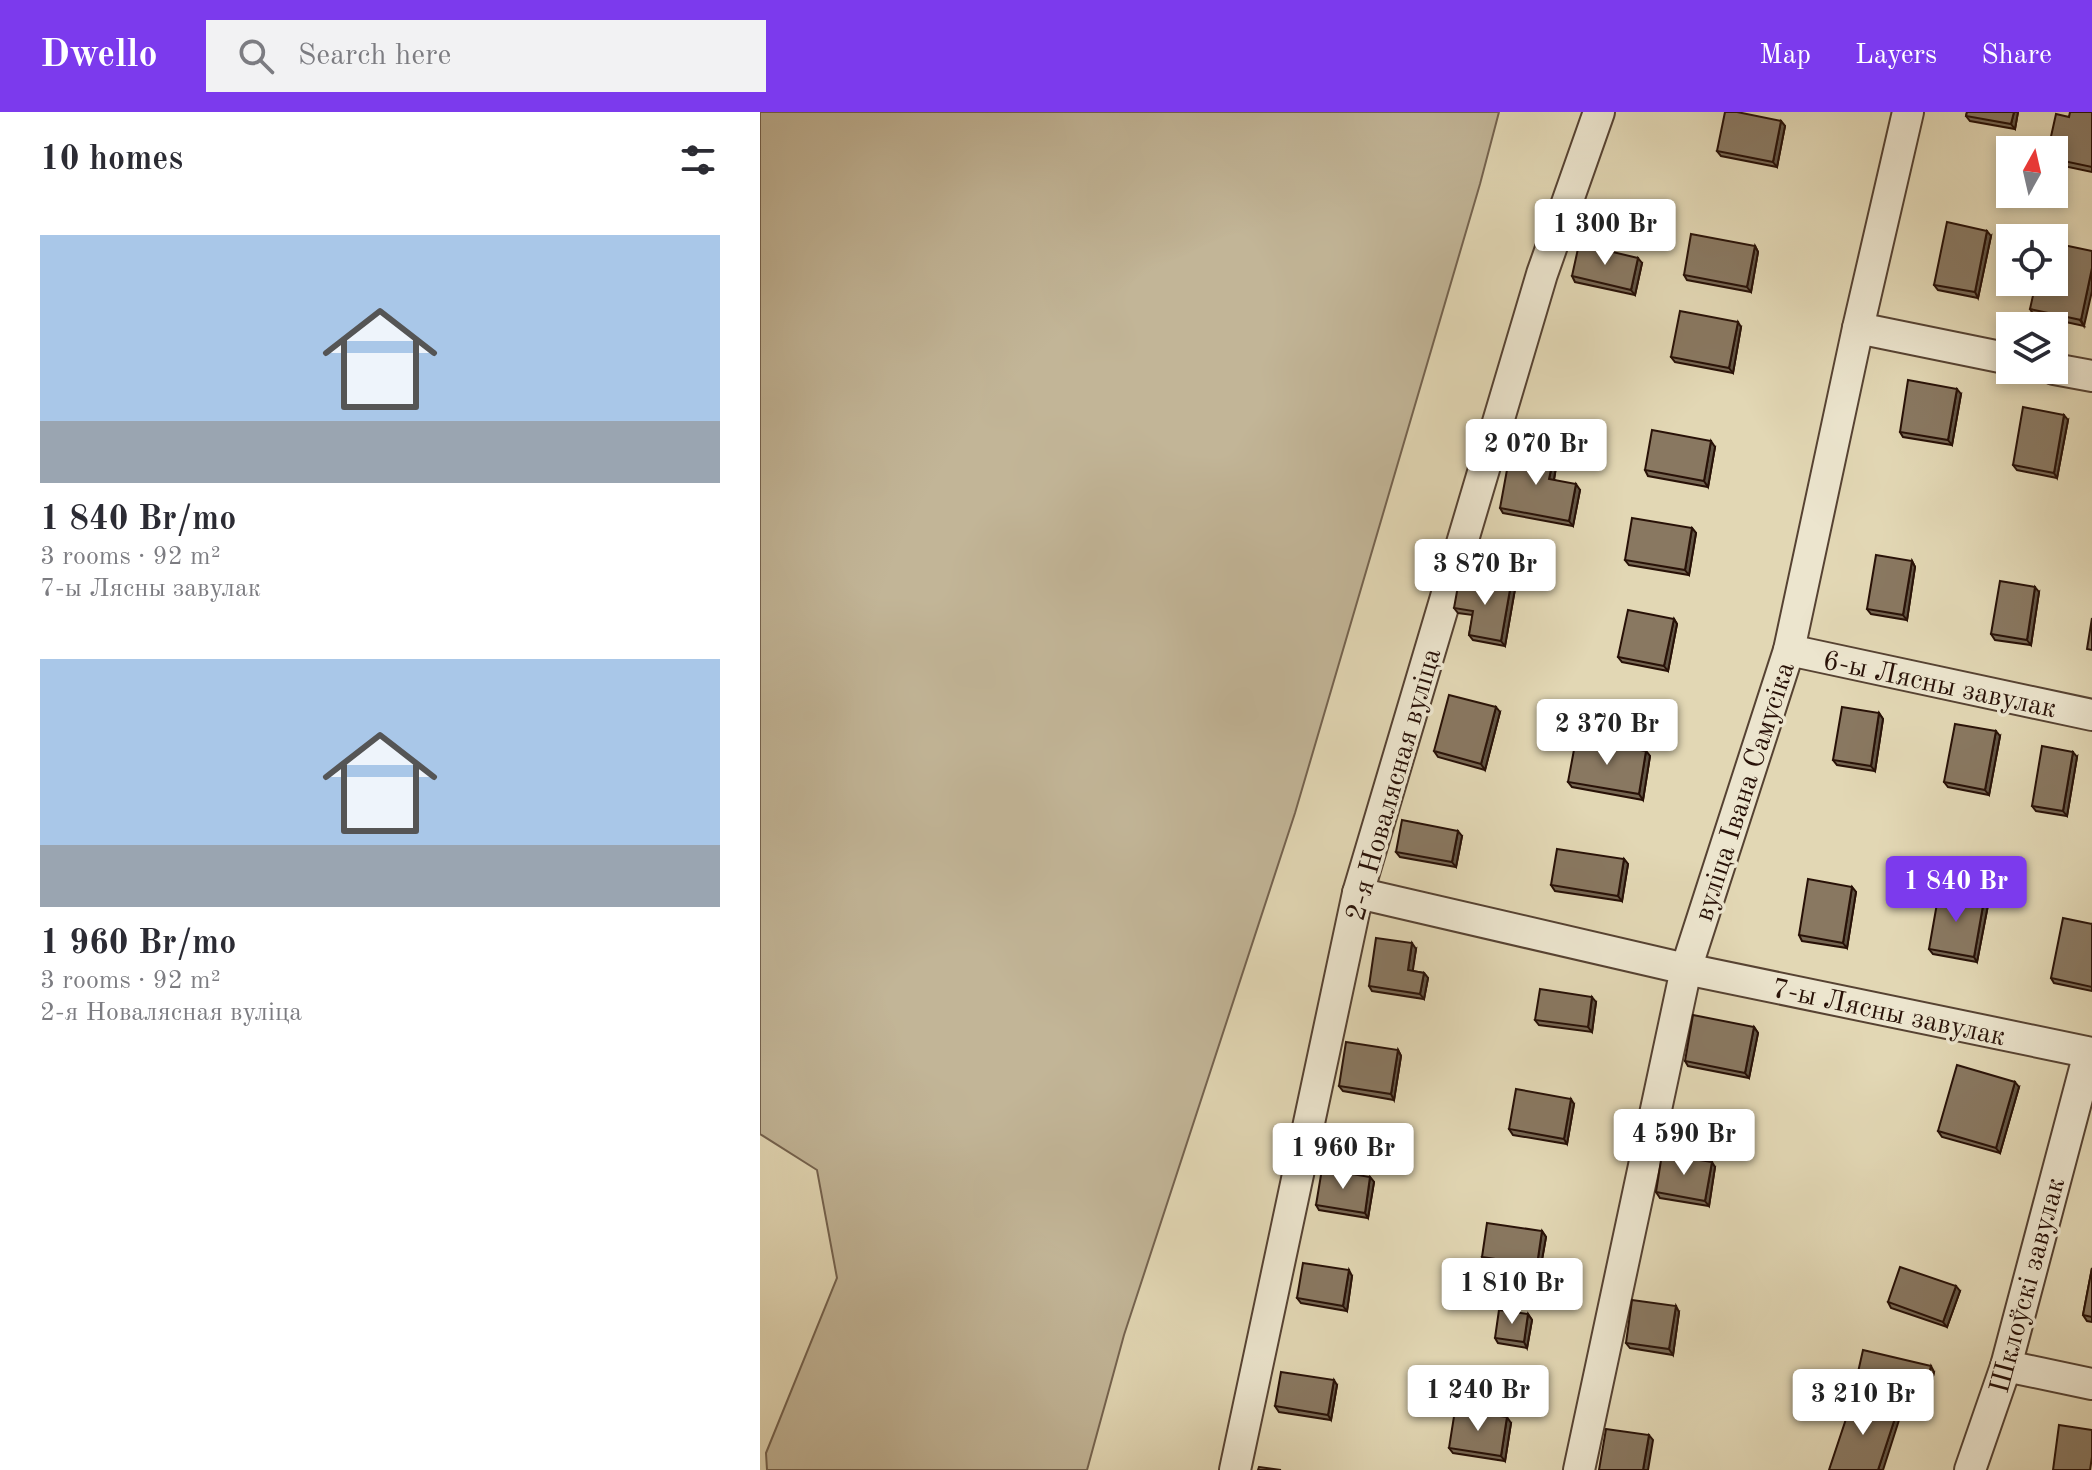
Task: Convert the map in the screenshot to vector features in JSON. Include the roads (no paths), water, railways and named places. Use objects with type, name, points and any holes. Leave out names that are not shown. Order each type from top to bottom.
[{"type":"street","name":"2-я Новалясная вуліца","points":[[1235,1470],[1358,893],[1542,274],[1599,112]]},
{"type":"street","name":"вуліца Івана Самусіка","points":[[1579,1470],[1686,969],[1789,650],[1908,112]]},
{"type":"street","points":[[1858,328],[1996,356]]},
{"type":"street","points":[[2068,372],[2092,376]]},
{"type":"street","name":"6-ы Лясны завулак","points":[[1789,650],[2092,715]]},
{"type":"street","name":"7-ы Лясны завулак","points":[[1358,893],[1686,969],[2090,1053]]},
{"type":"street","name":"Шклоўскі завулак","points":[[1970,1470],[2006,1366],[2090,1053]]},
{"type":"street","points":[[2006,1366],[2092,1384]]}]
